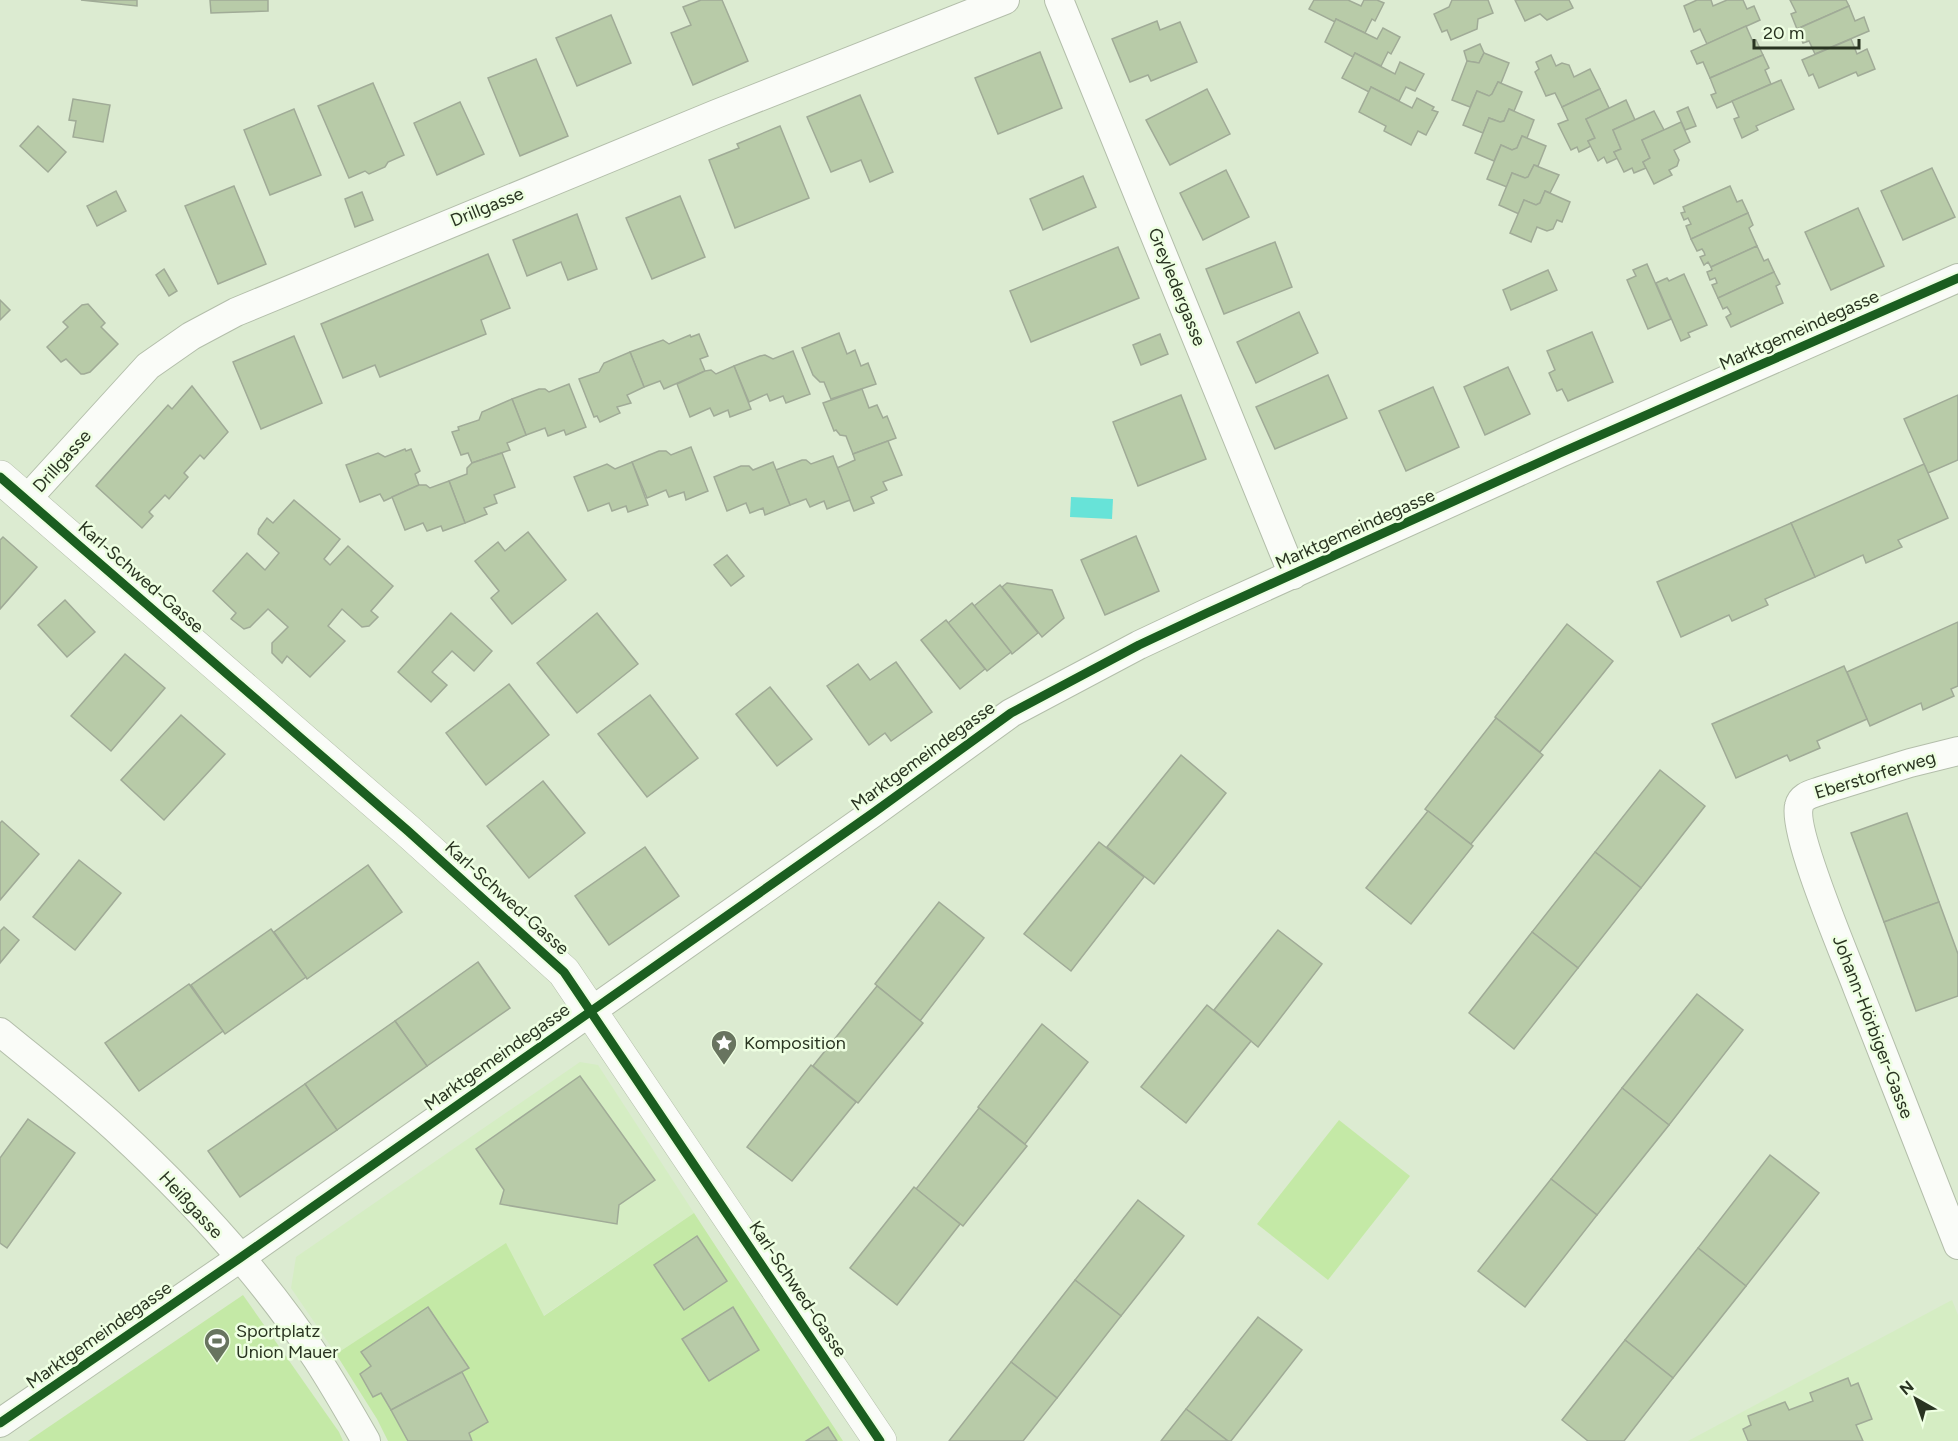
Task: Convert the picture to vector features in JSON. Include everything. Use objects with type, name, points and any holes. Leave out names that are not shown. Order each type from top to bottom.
[{"type":"street","name":"Drillgasse","points":[[26,500],[148,366],[183,341],[236,312],[694,123],[1005,0]]},
{"type":"street","name":"Greyledergasse","points":[[1059,0],[1293,575]]},
{"type":"street","name":"Marktgemeindegasse","points":[[0,1423],[240,1258],[887,804],[1011,712],[1139,645],[1560,453],[1958,278]]},
{"type":"street","name":"Karl-Schwed-Gasse","points":[[0,477],[399,824],[564,972],[880,1441]]},
{"type":"street","name":"Eberstorferweg","points":[[1798,807],[1807,796],[1820,791],[1910,763],[1958,751]]},
{"type":"street","name":"Johann-Hörbiger-Gasse","points":[[1798,807],[1800,831],[1826,908],[1958,1245]]},
{"type":"street","name":"Heißgasse","points":[[0,1032],[114,1127],[150,1161],[240,1258],[316,1357],[366,1441]]},
{"type":"shaded area","points":[[580,1062],[598,1065],[694,1213],[543,1316],[506,1244],[336,1354],[291,1288],[296,1257]]},
{"type":"shaded area","points":[[1339,1120],[1410,1176],[1328,1280],[1257,1224]]},
{"type":"shaded area","points":[[694,1213],[843,1441],[388,1441],[377,1419],[336,1354],[506,1243],[544,1316]]},
{"type":"shaded area","name":"Sportplatz Union Mauer","points":[[243,1295],[343,1441],[28,1441]]},
{"type":"shaded area","points":[[1952,1300],[1958,1315],[1958,1441],[1688,1441]]},
{"type":"water","points":[[1071,497],[1113,499],[1112,519],[1070,517]]},
{"type":"building","points":[[81,0],[137,0],[137,6]]},
{"type":"building","points":[[210,0],[268,0],[268,11],[211,13]]},
{"type":"building","points":[[701,0],[722,0],[748,61],[693,85],[671,33],[691,25],[683,7]]},
{"type":"building","points":[[1314,0],[1348,0],[1361,6],[1364,0],[1377,0],[1384,3],[1375,21],[1372,19],[1365,33],[1309,9]]},
{"type":"building","points":[[1452,0],[1488,0],[1493,13],[1478,19],[1477,29],[1451,40],[1447,30],[1442,32],[1434,14],[1449,7]]},
{"type":"building","points":[[1515,0],[1569,0],[1573,8],[1547,20],[1540,14],[1525,21]]},
{"type":"building","points":[[1697,0],[1711,0],[1713,6],[1727,0],[1743,0],[1747,9],[1754,6],[1760,20],[1707,44],[1700,29],[1694,32],[1684,6]]},
{"type":"building","points":[[1790,0],[1846,0],[1849,6],[1797,29],[1791,14],[1796,12]]},
{"type":"building","points":[[1849,6],[1855,21],[1864,17],[1869,31],[1815,54],[1809,41],[1803,43],[1797,29]]},
{"type":"building","points":[[611,15],[631,63],[577,86],[556,38]]},
{"type":"building","points":[[1336,19],[1377,39],[1383,28],[1400,37],[1391,54],[1388,52],[1381,66],[1355,53],[1353,57],[1325,42]]},
{"type":"building","points":[[1157,21],[1160,30],[1180,22],[1197,62],[1151,81],[1148,75],[1130,82],[1112,39]]},
{"type":"building","points":[[1746,26],[1753,42],[1756,40],[1763,55],[1710,78],[1703,62],[1697,64],[1691,51]]},
{"type":"building","points":[[1851,39],[1857,54],[1867,49],[1875,69],[1858,76],[1856,72],[1819,88],[1813,74],[1809,76],[1802,60]]},
{"type":"building","points":[[1480,44],[1484,53],[1479,63],[1467,61],[1464,51]]},
{"type":"building","points":[[1040,52],[1062,108],[998,134],[975,78]]},
{"type":"building","points":[[1355,53],[1395,74],[1400,62],[1424,74],[1415,91],[1406,87],[1399,101],[1371,87],[1369,92],[1342,78]]},
{"type":"building","points":[[1484,53],[1509,63],[1501,83],[1498,82],[1489,96],[1477,91],[1470,107],[1452,100],[1467,61],[1479,63]]},
{"type":"building","points":[[1551,55],[1556,66],[1562,63],[1569,65],[1574,77],[1590,69],[1600,89],[1562,107],[1555,93],[1546,96],[1535,72],[1539,69],[1536,62]]},
{"type":"building","points":[[1763,55],[1769,68],[1765,70],[1771,84],[1717,108],[1711,95],[1716,93],[1710,78]]},
{"type":"building","points":[[536,59],[568,136],[520,156],[488,78]]},
{"type":"building","points":[[1781,80],[1794,109],[1756,126],[1758,130],[1742,138],[1734,119],[1739,117],[1732,101]]},
{"type":"building","points":[[1498,82],[1522,92],[1514,111],[1509,109],[1504,121],[1489,118],[1483,133],[1463,125],[1477,91],[1489,96]]},
{"type":"building","points":[[373,83],[404,155],[369,174],[365,171],[349,178],[318,106]]},
{"type":"building","points":[[1371,87],[1412,108],[1417,98],[1434,107],[1432,110],[1438,112],[1426,135],[1418,131],[1411,145],[1384,131],[1386,126],[1359,112]]},
{"type":"building","points":[[1207,89],[1230,134],[1170,165],[1146,120]]},
{"type":"building","points":[[1600,89],[1609,108],[1586,119],[1595,138],[1588,141],[1591,146],[1579,152],[1577,147],[1571,150],[1558,124],[1568,120],[1562,107]]},
{"type":"building","points":[[860,95],[893,172],[870,182],[861,160],[831,172],[807,117]]},
{"type":"building","points":[[73,99],[110,105],[103,142],[73,137],[76,121],[69,120]]},
{"type":"building","points":[[1626,100],[1635,120],[1613,130],[1621,149],[1614,152],[1618,158],[1607,163],[1604,157],[1598,161],[1588,141],[1595,138],[1586,119]]},
{"type":"building","points":[[460,102],[484,154],[437,175],[414,123]]},
{"type":"building","points":[[1688,107],[1696,126],[1685,130],[1677,112]]},
{"type":"building","points":[[294,109],[321,175],[270,195],[244,130]]},
{"type":"building","points":[[1509,109],[1534,120],[1527,138],[1522,136],[1517,148],[1512,150],[1501,145],[1494,161],[1475,153],[1489,118],[1504,121]]},
{"type":"building","points":[[1654,111],[1664,130],[1642,140],[1650,158],[1643,162],[1646,168],[1634,173],[1632,168],[1624,172],[1614,152],[1621,149],[1613,130]]},
{"type":"building","points":[[1681,122],[1690,142],[1674,150],[1679,160],[1677,166],[1669,170],[1672,175],[1654,184],[1643,162],[1650,158],[1642,140]]},
{"type":"building","points":[[38,126],[66,152],[48,172],[20,146]]},
{"type":"building","points":[[780,126],[809,198],[735,228],[709,160],[739,148],[737,144]]},
{"type":"building","points":[[1522,136],[1546,146],[1538,166],[1534,165],[1528,177],[1525,178],[1512,173],[1507,187],[1487,179],[1501,145],[1512,150],[1517,148]]},
{"type":"building","points":[[1534,165],[1559,175],[1550,193],[1545,191],[1540,203],[1536,205],[1524,200],[1519,214],[1499,205],[1512,173],[1528,177]]},
{"type":"building","points":[[1932,168],[1955,217],[1903,240],[1881,191]]},
{"type":"building","points":[[1226,170],[1249,217],[1203,240],[1180,193]]},
{"type":"building","points":[[1083,176],[1096,207],[1043,230],[1030,199]]},
{"type":"building","points":[[234,186],[266,264],[218,284],[185,206]]},
{"type":"building","points":[[1730,186],[1737,202],[1742,200],[1748,213],[1691,239],[1686,226],[1691,224],[1688,218],[1684,220],[1681,213],[1685,212],[1683,207]]},
{"type":"building","points":[[116,191],[126,211],[97,226],[87,206]]},
{"type":"building","points":[[1545,191],[1570,202],[1562,222],[1557,220],[1553,229],[1547,231],[1537,227],[1531,242],[1510,233],[1524,200],[1536,205],[1540,203]]},
{"type":"building","points":[[362,192],[373,220],[355,227],[345,199]]},
{"type":"building","points":[[680,196],[705,257],[652,279],[626,218]]},
{"type":"building","points":[[1858,208],[1884,266],[1831,290],[1805,232]]},
{"type":"building","points":[[1748,213],[1753,225],[1749,228],[1757,246],[1711,267],[1708,262],[1704,265],[1700,257],[1705,255],[1704,252],[1702,249],[1697,251],[1691,239]]},
{"type":"building","points":[[577,214],[597,269],[568,280],[561,262],[527,276],[513,240]]},
{"type":"building","points":[[1275,242],[1292,287],[1224,314],[1206,269]]},
{"type":"building","points":[[1757,246],[1764,261],[1768,259],[1774,272],[1718,298],[1712,285],[1717,283],[1716,280],[1715,278],[1710,280],[1707,272],[1712,270],[1711,267]]},
{"type":"building","points":[[1118,247],[1139,298],[1031,342],[1010,291]]},
{"type":"building","points":[[488,254],[510,308],[481,320],[486,334],[380,377],[375,365],[343,378],[321,324]]},
{"type":"building","points":[[1647,264],[1671,319],[1648,329],[1627,280],[1636,276],[1633,270]]},
{"type":"building","points":[[164,269],[177,291],[169,296],[156,275]]},
{"type":"building","points":[[1548,270],[1557,290],[1511,310],[1503,290]]},
{"type":"building","points":[[1774,272],[1780,284],[1776,286],[1783,303],[1731,327],[1726,317],[1731,314],[1727,307],[1723,309],[1718,298]]},
{"type":"building","points":[[1684,274],[1707,325],[1688,333],[1690,337],[1681,341],[1656,283],[1667,278],[1669,281]]},
{"type":"building","points":[[0,300],[10,310],[0,320]]},
{"type":"building","points":[[88,304],[105,323],[101,327],[118,344],[90,372],[81,374],[66,359],[61,362],[47,347],[68,327],[63,322],[82,305]]},
{"type":"building","points":[[1299,312],[1318,353],[1256,383],[1237,342]]},
{"type":"building","points":[[1592,332],[1613,382],[1568,401],[1562,389],[1557,391],[1549,373],[1555,370],[1547,351]]},
{"type":"building","points":[[839,333],[847,354],[855,350],[861,366],[868,363],[876,384],[831,399],[824,382],[820,382],[813,375],[802,348]]},
{"type":"building","points":[[699,334],[708,356],[700,359],[705,371],[664,389],[660,381],[644,387],[630,352],[663,340],[669,344],[690,335],[691,337]]},
{"type":"building","points":[[1160,334],[1168,354],[1141,365],[1133,345]]},
{"type":"building","points":[[294,336],[322,403],[261,429],[233,362]]},
{"type":"building","points":[[793,351],[810,394],[786,403],[783,396],[770,401],[767,394],[749,402],[734,366],[760,356],[765,355],[773,359]]},
{"type":"building","points":[[630,352],[644,387],[627,395],[631,403],[617,407],[620,413],[600,422],[597,416],[594,417],[579,379],[599,372],[604,363]]},
{"type":"building","points":[[734,366],[751,409],[730,417],[728,410],[714,416],[710,408],[690,417],[677,384],[705,371],[711,370],[716,374]]},
{"type":"building","points":[[1508,367],[1530,414],[1485,435],[1464,387]]},
{"type":"building","points":[[1328,375],[1347,418],[1275,449],[1256,407]]},
{"type":"building","points":[[569,384],[586,427],[566,435],[564,430],[548,436],[545,428],[526,435],[512,399],[539,389],[549,392]]},
{"type":"building","points":[[192,386],[228,432],[204,459],[200,455],[184,473],[188,477],[169,499],[165,495],[149,512],[153,516],[142,528],[96,486],[168,405],[172,409]]},
{"type":"building","points":[[1433,387],[1459,447],[1406,471],[1379,411]]},
{"type":"building","points":[[862,389],[869,408],[877,405],[883,418],[887,416],[896,438],[853,454],[846,436],[834,431],[823,403]]},
{"type":"building","points":[[1181,395],[1206,459],[1138,486],[1113,422]]},
{"type":"building","points":[[1958,395],[1958,460],[1928,473],[1904,419]]},
{"type":"building","points":[[512,399],[526,435],[507,443],[510,450],[472,463],[468,453],[461,455],[452,432],[459,430],[458,427],[479,420],[482,412]]},
{"type":"building","points":[[888,441],[902,475],[883,482],[887,490],[871,497],[874,503],[854,511],[837,468],[855,460],[853,454]]},
{"type":"building","points":[[691,447],[708,491],[686,500],[684,492],[669,497],[666,490],[647,498],[632,462],[659,451],[666,451],[671,455]]},
{"type":"building","points":[[405,449],[406,451],[411,449],[420,471],[415,474],[419,485],[384,501],[380,494],[360,502],[346,465],[378,453],[385,457]]},
{"type":"building","points":[[502,453],[515,487],[494,495],[497,503],[484,508],[487,514],[465,523],[449,481],[467,474],[467,468],[472,463]]},
{"type":"building","points":[[833,456],[850,500],[827,509],[824,501],[810,507],[806,499],[790,505],[776,470],[802,460],[811,464]]},
{"type":"building","points":[[632,462],[648,505],[628,512],[626,506],[612,511],[609,503],[588,511],[574,477],[607,464],[615,469]]},
{"type":"building","points":[[773,462],[790,505],[765,515],[763,508],[750,513],[746,503],[727,511],[714,477],[741,466],[749,466],[753,470]]},
{"type":"building","points":[[1924,464],[1948,518],[1898,540],[1902,547],[1866,563],[1863,555],[1815,577],[1791,523]]},
{"type":"building","points":[[449,481],[465,523],[443,531],[441,526],[427,531],[423,523],[405,530],[392,497],[419,485],[426,485],[430,488]]},
{"type":"building","points":[[294,500],[340,539],[324,559],[330,565],[348,546],[393,586],[371,611],[378,617],[369,626],[362,627],[342,609],[328,626],[345,641],[310,677],[287,656],[282,663],[272,653],[272,643],[288,627],[268,609],[250,627],[244,629],[231,619],[236,613],[213,591],[247,553],[265,570],[279,553],[258,534],[259,529],[267,518],[273,523]]},
{"type":"building","points":[[1791,523],[1815,577],[1765,599],[1768,605],[1732,621],[1729,615],[1681,637],[1657,582]]},
{"type":"building","points":[[528,532],[566,580],[512,624],[491,598],[499,591],[475,561],[498,542],[505,551]]},
{"type":"building","points":[[1136,536],[1159,591],[1105,615],[1081,560]]},
{"type":"building","points":[[3,537],[37,567],[0,609],[0,540]]},
{"type":"building","points":[[727,555],[744,576],[731,586],[714,565]]},
{"type":"building","points":[[1007,583],[1052,590],[1064,618],[1042,637],[1002,587]]},
{"type":"building","points":[[1000,585],[1038,633],[1012,654],[974,606]]},
{"type":"building","points":[[65,600],[95,632],[67,657],[38,625]]},
{"type":"building","points":[[972,603],[1011,652],[987,671],[948,623]]},
{"type":"building","points":[[451,613],[492,651],[474,671],[452,651],[432,672],[447,685],[431,702],[398,672]]},
{"type":"building","points":[[597,613],[638,664],[577,713],[537,663]]},
{"type":"building","points":[[946,620],[985,669],[960,689],[921,640]]},
{"type":"building","points":[[1958,622],[1958,686],[1951,689],[1954,696],[1923,710],[1921,703],[1870,726],[1847,672]]},
{"type":"building","points":[[1567,624],[1613,661],[1540,752],[1495,717]]},
{"type":"building","points":[[125,654],[165,688],[111,751],[71,716]]},
{"type":"building","points":[[896,662],[932,712],[891,741],[885,733],[869,745],[827,686],[858,664],[870,680]]},
{"type":"building","points":[[1844,666],[1867,719],[1817,741],[1820,748],[1790,761],[1787,755],[1736,778],[1712,724]]},
{"type":"building","points":[[509,684],[549,735],[486,785],[446,733]]},
{"type":"building","points":[[770,687],[812,739],[777,766],[736,714]]},
{"type":"building","points":[[650,695],[698,758],[647,797],[598,734]]},
{"type":"building","points":[[181,715],[225,754],[164,820],[121,780]]},
{"type":"building","points":[[1496,718],[1543,755],[1471,844],[1425,809]]},
{"type":"building","points":[[1181,755],[1226,793],[1154,884],[1107,847]]},
{"type":"building","points":[[1660,770],[1705,806],[1641,888],[1595,852]]},
{"type":"building","points":[[543,781],[585,833],[529,878],[487,826]]},
{"type":"building","points":[[1428,811],[1473,846],[1411,924],[1366,888]]},
{"type":"building","points":[[1907,813],[1939,902],[1884,922],[1851,833]]},
{"type":"building","points":[[2,821],[39,854],[0,900],[0,823]]},
{"type":"building","points":[[1099,842],[1144,877],[1071,971],[1024,934]]},
{"type":"building","points":[[645,847],[679,896],[609,945],[575,896]]},
{"type":"building","points":[[1595,852],[1641,888],[1578,968],[1532,932]]},
{"type":"building","points":[[79,860],[121,893],[75,950],[33,917]]},
{"type":"building","points":[[368,865],[402,912],[307,979],[274,932]]},
{"type":"building","points":[[939,902],[984,938],[920,1021],[875,984]]},
{"type":"building","points":[[1939,902],[1958,954],[1958,996],[1916,1011],[1884,922]]},
{"type":"building","points":[[4,927],[19,940],[0,963],[0,931]]},
{"type":"building","points":[[271,929],[306,977],[225,1034],[191,985]]},
{"type":"building","points":[[1278,930],[1322,964],[1258,1047],[1214,1010]]},
{"type":"building","points":[[1532,932],[1578,968],[1514,1049],[1469,1013]]},
{"type":"building","points":[[478,962],[510,1008],[427,1066],[395,1021]]},
{"type":"building","points":[[189,984],[223,1031],[139,1091],[105,1043]]},
{"type":"building","points":[[877,986],[923,1023],[858,1103],[813,1066]]},
{"type":"building","points":[[1697,994],[1743,1030],[1669,1125],[1622,1088]]},
{"type":"building","points":[[1207,1005],[1251,1041],[1186,1123],[1141,1087]]},
{"type":"building","points":[[395,1021],[427,1066],[337,1130],[305,1084]]},
{"type":"building","points":[[1042,1024],[1088,1062],[1025,1144],[978,1107]]},
{"type":"building","points":[[811,1065],[856,1102],[792,1181],[747,1147]]},
{"type":"building","points":[[580,1076],[655,1180],[619,1205],[617,1224],[500,1204],[504,1190],[476,1149]]},
{"type":"building","points":[[305,1084],[337,1130],[240,1197],[208,1151]]},
{"type":"building","points":[[1622,1088],[1669,1125],[1597,1215],[1551,1179]]},
{"type":"building","points":[[979,1108],[1027,1146],[963,1226],[916,1189]]},
{"type":"building","points":[[28,1119],[75,1153],[7,1248],[0,1243],[0,1158]]},
{"type":"building","points":[[1770,1155],[1819,1193],[1746,1286],[1698,1248]]},
{"type":"building","points":[[1551,1179],[1597,1215],[1525,1307],[1478,1271]]},
{"type":"building","points":[[914,1187],[960,1224],[897,1305],[850,1268]]},
{"type":"building","points":[[1138,1200],[1184,1236],[1121,1316],[1075,1280]]},
{"type":"building","points":[[697,1236],[727,1281],[684,1310],[654,1265]]},
{"type":"building","points":[[1698,1248],[1746,1286],[1673,1378],[1625,1340]]},
{"type":"building","points":[[1075,1280],[1121,1316],[1057,1398],[1011,1362]]},
{"type":"building","points":[[428,1307],[469,1368],[391,1410],[381,1393],[373,1397],[360,1374],[371,1366],[361,1352]]},
{"type":"building","points":[[733,1307],[759,1350],[709,1381],[682,1339]]},
{"type":"building","points":[[1258,1317],[1302,1350],[1231,1441],[1228,1441],[1186,1409]]},
{"type":"building","points":[[1625,1340],[1673,1378],[1624,1441],[1588,1441],[1562,1420]]},
{"type":"building","points":[[1011,1362],[1057,1398],[1023,1441],[949,1441]]},
{"type":"building","points":[[462,1372],[488,1422],[469,1433],[472,1441],[408,1441],[391,1410]]},
{"type":"building","points":[[1848,1378],[1851,1386],[1858,1383],[1872,1419],[1856,1425],[1863,1441],[1748,1441],[1743,1429],[1751,1425],[1748,1416],[1785,1402],[1789,1410],[1813,1401],[1810,1393]]},
{"type":"building","points":[[1186,1409],[1228,1441],[1161,1441]]},
{"type":"building","points":[[828,1427],[837,1441],[806,1441]]},
{"type":"cycle path","points":[[0,1423],[240,1258],[873,813],[1011,713],[1139,645],[1207,613],[1560,453],[1958,278]]},
{"type":"cycle path","points":[[0,477],[408,831],[564,972],[880,1441]]},
{"type":"place","name":"Komposition","points":[[724,1066]]},
{"type":"place","name":"Sportplatz Union Mauer","points":[[217,1364]]}]
